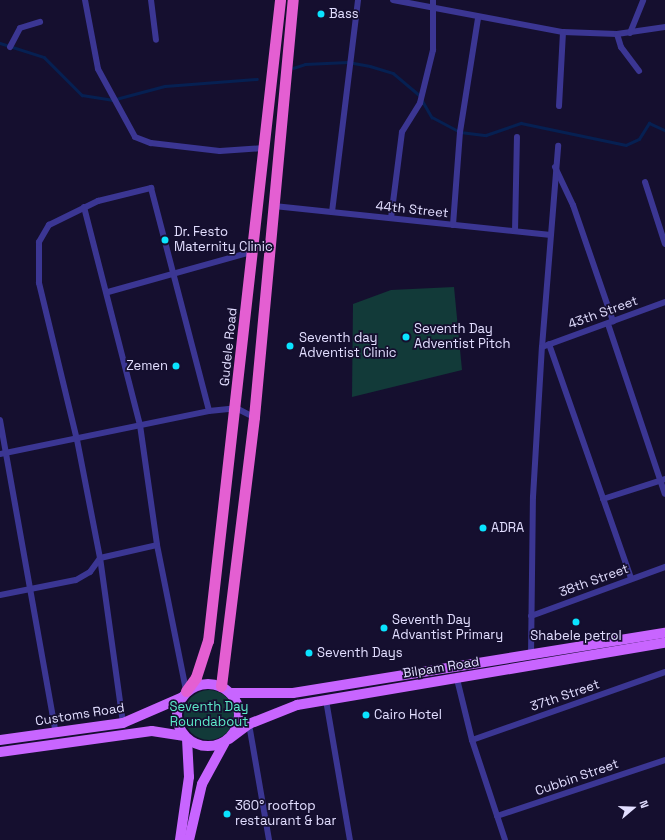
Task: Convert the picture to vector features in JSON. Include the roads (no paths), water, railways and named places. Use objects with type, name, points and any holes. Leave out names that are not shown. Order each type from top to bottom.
[{"type":"highway","name":"Gudele Road","points":[[184,694],[196,677],[208,641],[236,408],[251,252],[266,148],[280,0]]},
{"type":"highway","points":[[226,689],[254,417],[293,0]]},
{"type":"main road","name":"Bilpam Road","points":[[226,689],[293,693],[531,656],[665,633]]},
{"type":"main road","name":"Bilpam Road","points":[[227,741],[249,724],[278,711],[326,700],[665,644]]},
{"type":"main road","points":[[180,840],[189,776],[186,738],[177,717],[184,694],[202,684],[226,689],[240,716],[202,784],[189,840]]},
{"type":"main road","name":"Customs Road","points":[[0,740],[123,723],[184,694]]},
{"type":"main road","name":"Customs Road","points":[[0,752],[152,731],[186,738]]},
{"type":"main road","points":[[186,738],[206,747],[227,741]]},
{"type":"street","points":[[85,0],[98,69],[135,136],[151,144],[220,151],[266,148]]},
{"type":"street","points":[[151,0],[156,40]]},
{"type":"street","points":[[332,212],[358,0]]},
{"type":"street","points":[[393,0],[434,3],[478,18],[563,32],[617,34],[665,27]]},
{"type":"street","points":[[630,33],[643,0]]},
{"type":"street","points":[[391,218],[402,132],[420,103],[433,50],[434,3]]},
{"type":"street","points":[[453,225],[460,132],[478,18]]},
{"type":"street","points":[[10,47],[12,38],[20,28],[40,22]]},
{"type":"street","points":[[559,106],[563,32]]},
{"type":"street","points":[[617,34],[621,47],[639,71]]},
{"type":"street","points":[[514,231],[517,137]]},
{"type":"street","points":[[531,666],[533,497],[548,235],[558,146]]},
{"type":"street","points":[[555,167],[573,205],[662,480],[665,494]]},
{"type":"street","points":[[645,182],[665,244]]},
{"type":"street","points":[[123,723],[100,558],[77,440],[42,304],[38,264],[40,242],[49,225],[84,207],[151,188],[209,411]]},
{"type":"street","name":"44th Street","points":[[274,206],[548,235]]},
{"type":"street","points":[[84,207],[108,292],[140,425],[158,545],[184,694]]},
{"type":"street","points":[[108,292],[175,276],[251,252]]},
{"type":"street","name":"43th Street","points":[[542,347],[665,302]]},
{"type":"street","points":[[549,344],[631,578]]},
{"type":"street","points":[[3,454],[77,440],[209,411],[236,408],[254,417]]},
{"type":"street","points":[[0,420],[3,454],[56,733]]},
{"type":"street","points":[[603,499],[662,480]]},
{"type":"street","points":[[0,595],[76,580],[90,572],[100,558],[158,545]]},
{"type":"street","name":"38th Street","points":[[531,616],[631,578],[665,567]]},
{"type":"street","name":"37th Street","points":[[472,740],[665,672]]},
{"type":"street","points":[[457,679],[472,740],[505,840]]},
{"type":"street","points":[[326,700],[350,840]]},
{"type":"street","points":[[249,724],[269,840]]},
{"type":"street","name":"Cubbin Street","points":[[497,816],[665,760]]},
{"type":"waterway","points":[[0,43],[44,57],[82,95],[112,100],[165,86],[257,79]]},
{"type":"waterway","points":[[293,68],[305,64],[348,62],[370,66],[393,73],[420,96]]},
{"type":"waterway","points":[[422,100],[432,117],[460,132],[486,135],[521,123],[626,145],[639,139],[649,123],[665,130]]},
{"type":"place","name":"Bass","points":[[321,14]]},
{"type":"place","name":"Dr. Festo Maternity Clinic","points":[[165,240]]},
{"type":"place","name":"Seventh Day Adventist Pitch","points":[[406,337]]},
{"type":"place","name":"Seventh day Adventist Clinic","points":[[290,346]]},
{"type":"place","name":"Zemen","points":[[176,366]]},
{"type":"place","name":"ADRA","points":[[483,528]]},
{"type":"place","name":"Shabele petrol","points":[[576,622]]},
{"type":"place","name":"Seventh Day Advantist Primary","points":[[384,628]]},
{"type":"place","name":"Seventh Days","points":[[309,653]]},
{"type":"place","name":"Cairo Hotel","points":[[366,715]]},
{"type":"place","name":"360° rooftop restaurant & bar","points":[[227,814]]},
{"type":"park label","name":"Seventh Day Roundabout","points":[[209,716]]}]
